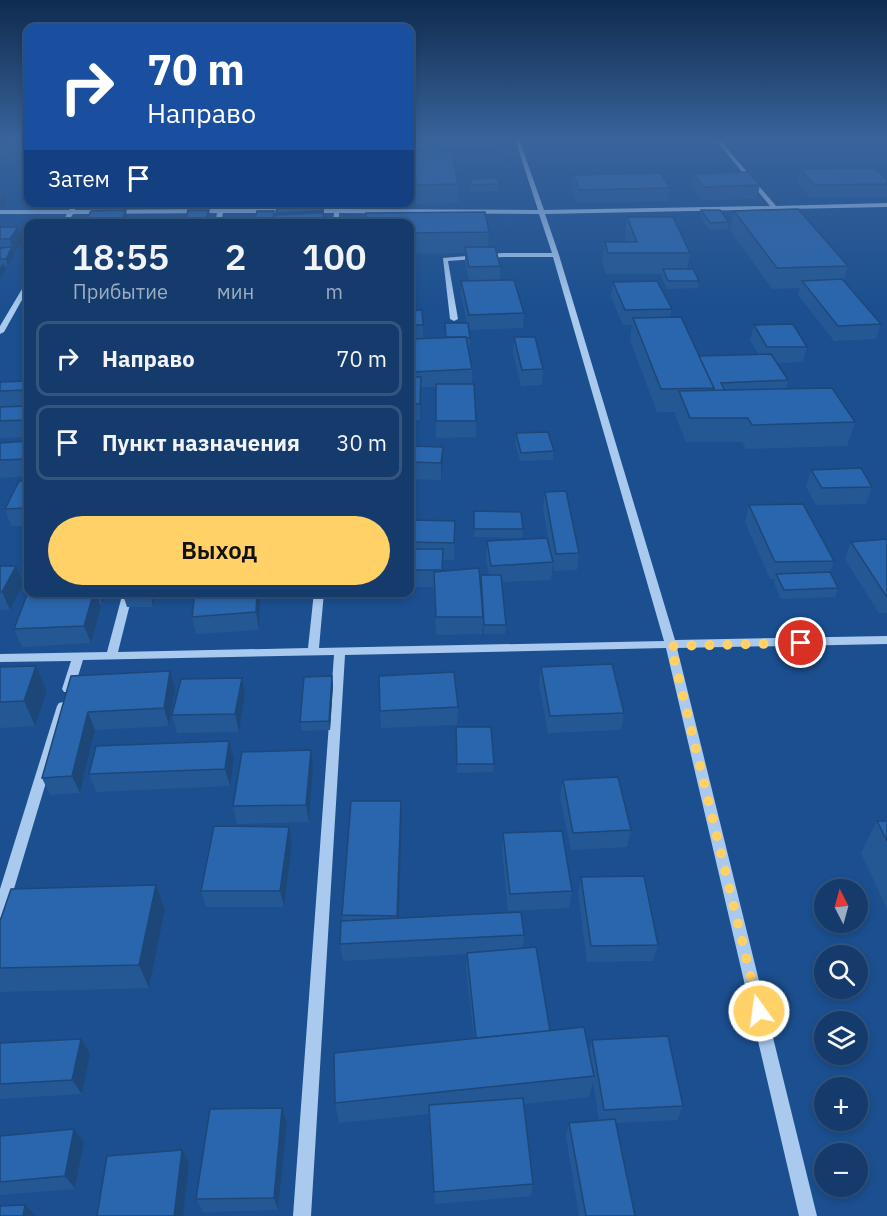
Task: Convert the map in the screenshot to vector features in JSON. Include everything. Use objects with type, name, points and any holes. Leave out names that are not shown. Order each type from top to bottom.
[{"type":"street","points":[[537,196],[671,646],[808,1216]]},
{"type":"street","points":[[765,196],[774,207]]},
{"type":"street","points":[[0,212],[543,212],[887,205]]},
{"type":"street","points":[[67,219],[74,207]]},
{"type":"street","points":[[218,219],[220,207]]},
{"type":"street","points":[[336,219],[337,207]]},
{"type":"street","points":[[454,319],[445,259],[503,255],[556,255]]},
{"type":"street","points":[[0,332],[24,291]]},
{"type":"street","points":[[111,657],[127,597]]},
{"type":"street","points":[[313,651],[318,597]]},
{"type":"street","points":[[0,658],[887,640]]},
{"type":"street","points":[[302,1216],[340,651]]},
{"type":"street","points":[[0,912],[78,657]]},
{"type":"building","points":[[277,207],[323,207],[323,211],[276,213]]},
{"type":"building","points":[[798,209],[848,266],[777,268],[734,211]]},
{"type":"building","points":[[126,210],[122,219],[87,219],[91,211]]},
{"type":"building","points":[[188,210],[209,210],[206,219],[186,219]]},
{"type":"building","points":[[701,210],[720,210],[729,222],[710,223]]},
{"type":"building","points":[[257,211],[274,211],[273,219],[255,219]]},
{"type":"building","points":[[485,212],[489,232],[414,233],[414,219],[365,219],[366,213]]},
{"type":"building","points":[[323,213],[324,219],[274,219],[274,215]]},
{"type":"building","points":[[627,217],[673,217],[690,253],[608,253],[605,242],[637,242]]},
{"type":"building","points":[[0,227],[18,227],[10,239],[0,239]]},
{"type":"building","points":[[12,247],[6,259],[0,259],[0,248]]},
{"type":"building","points":[[465,247],[495,247],[500,266],[469,267]]},
{"type":"building","points":[[663,269],[693,269],[699,281],[668,281]]},
{"type":"building","points":[[842,279],[881,324],[838,326],[802,281]]},
{"type":"building","points":[[514,280],[524,313],[469,315],[461,281]]},
{"type":"building","points":[[657,281],[672,309],[625,310],[613,282]]},
{"type":"building","points":[[422,310],[423,325],[414,325],[414,311]]},
{"type":"building","points":[[681,317],[714,388],[661,389],[633,318]]},
{"type":"building","points":[[445,323],[468,323],[470,338],[446,337]]},
{"type":"building","points":[[793,324],[807,347],[767,347],[754,325]]},
{"type":"building","points":[[466,337],[472,369],[414,372],[414,339]]},
{"type":"building","points":[[514,337],[535,337],[543,369],[522,370]]},
{"type":"building","points":[[771,354],[788,380],[721,383],[725,391],[714,391],[699,356]]},
{"type":"building","points":[[414,377],[421,377],[420,404],[414,404]]},
{"type":"building","points":[[24,381],[24,390],[0,391],[0,382]]},
{"type":"building","points":[[436,384],[474,384],[476,421],[436,421]]},
{"type":"building","points":[[832,388],[855,422],[752,425],[748,418],[690,418],[679,391]]},
{"type":"building","points":[[24,406],[23,420],[0,421],[0,407]]},
{"type":"building","points":[[548,432],[554,451],[521,453],[516,433]]},
{"type":"building","points":[[24,441],[24,459],[0,460],[0,443]]},
{"type":"building","points":[[414,446],[443,447],[441,463],[414,462]]},
{"type":"building","points":[[861,468],[872,487],[822,488],[811,470]]},
{"type":"building","points":[[19,481],[24,481],[24,508],[5,509]]},
{"type":"building","points":[[566,491],[579,553],[556,554],[545,492]]},
{"type":"building","points":[[803,504],[834,561],[775,562],[749,505]]},
{"type":"building","points":[[474,511],[521,512],[523,529],[474,529]]},
{"type":"building","points":[[414,520],[455,521],[454,543],[414,542]]},
{"type":"building","points":[[547,538],[553,562],[491,566],[487,541]]},
{"type":"building","points":[[887,539],[887,596],[886,596],[851,542]]},
{"type":"building","points":[[414,549],[443,549],[442,570],[414,570]]},
{"type":"building","points":[[0,566],[16,566],[2,592],[0,592]]},
{"type":"building","points":[[479,568],[483,617],[436,617],[434,572]]},
{"type":"building","points":[[830,572],[838,588],[784,590],[776,574]]},
{"type":"building","points":[[481,575],[501,575],[506,625],[484,625]]},
{"type":"building","points":[[26,597],[93,597],[84,626],[14,629]]},
{"type":"building","points":[[124,597],[151,597],[151,598]]},
{"type":"building","points":[[194,597],[257,597],[256,612],[192,617]]},
{"type":"building","points":[[612,664],[624,713],[550,716],[541,667]]},
{"type":"building","points":[[36,666],[24,701],[0,702],[0,667]]},
{"type":"building","points":[[170,671],[164,708],[88,712],[72,776],[42,778],[71,676]]},
{"type":"building","points":[[454,672],[458,707],[380,711],[379,676]]},
{"type":"building","points":[[332,676],[329,721],[300,722],[304,677]]},
{"type":"building","points":[[242,678],[235,714],[172,715],[181,679]]},
{"type":"building","points":[[456,727],[491,727],[494,764],[457,764]]},
{"type":"building","points":[[229,741],[225,769],[89,774],[96,746]]},
{"type":"building","points":[[311,750],[306,805],[233,806],[242,752]]},
{"type":"building","points":[[618,777],[631,830],[573,833],[563,780]]},
{"type":"building","points":[[351,801],[401,801],[397,916],[342,915]]},
{"type":"building","points":[[877,821],[887,821],[887,841]]},
{"type":"building","points":[[214,826],[289,827],[280,891],[201,891]]},
{"type":"building","points":[[562,831],[572,891],[510,894],[503,833]]},
{"type":"building","points":[[644,876],[658,945],[591,946],[581,877]]},
{"type":"building","points":[[156,885],[139,965],[0,968],[0,921],[11,889]]},
{"type":"building","points":[[521,912],[524,935],[340,944],[341,921]]},
{"type":"building","points":[[536,947],[550,1031],[476,1038],[467,953]]},
{"type":"building","points":[[584,1027],[594,1076],[335,1103],[334,1053]]},
{"type":"building","points":[[668,1036],[683,1106],[604,1110],[592,1040]]},
{"type":"building","points":[[81,1039],[72,1080],[0,1084],[0,1043]]},
{"type":"building","points":[[523,1098],[533,1184],[434,1192],[429,1105]]},
{"type":"building","points":[[282,1108],[274,1198],[196,1199],[210,1109]]},
{"type":"building","points":[[615,1119],[635,1216],[586,1216],[569,1123]]},
{"type":"building","points":[[74,1129],[65,1176],[0,1182],[0,1136]]},
{"type":"building","points":[[182,1150],[174,1216],[97,1216],[107,1156]]},
{"type":"building","points":[[25,1205],[23,1216],[0,1216],[0,1206]]},
{"type":"route","points":[[759,1011],[671,646],[801,643]]}]
